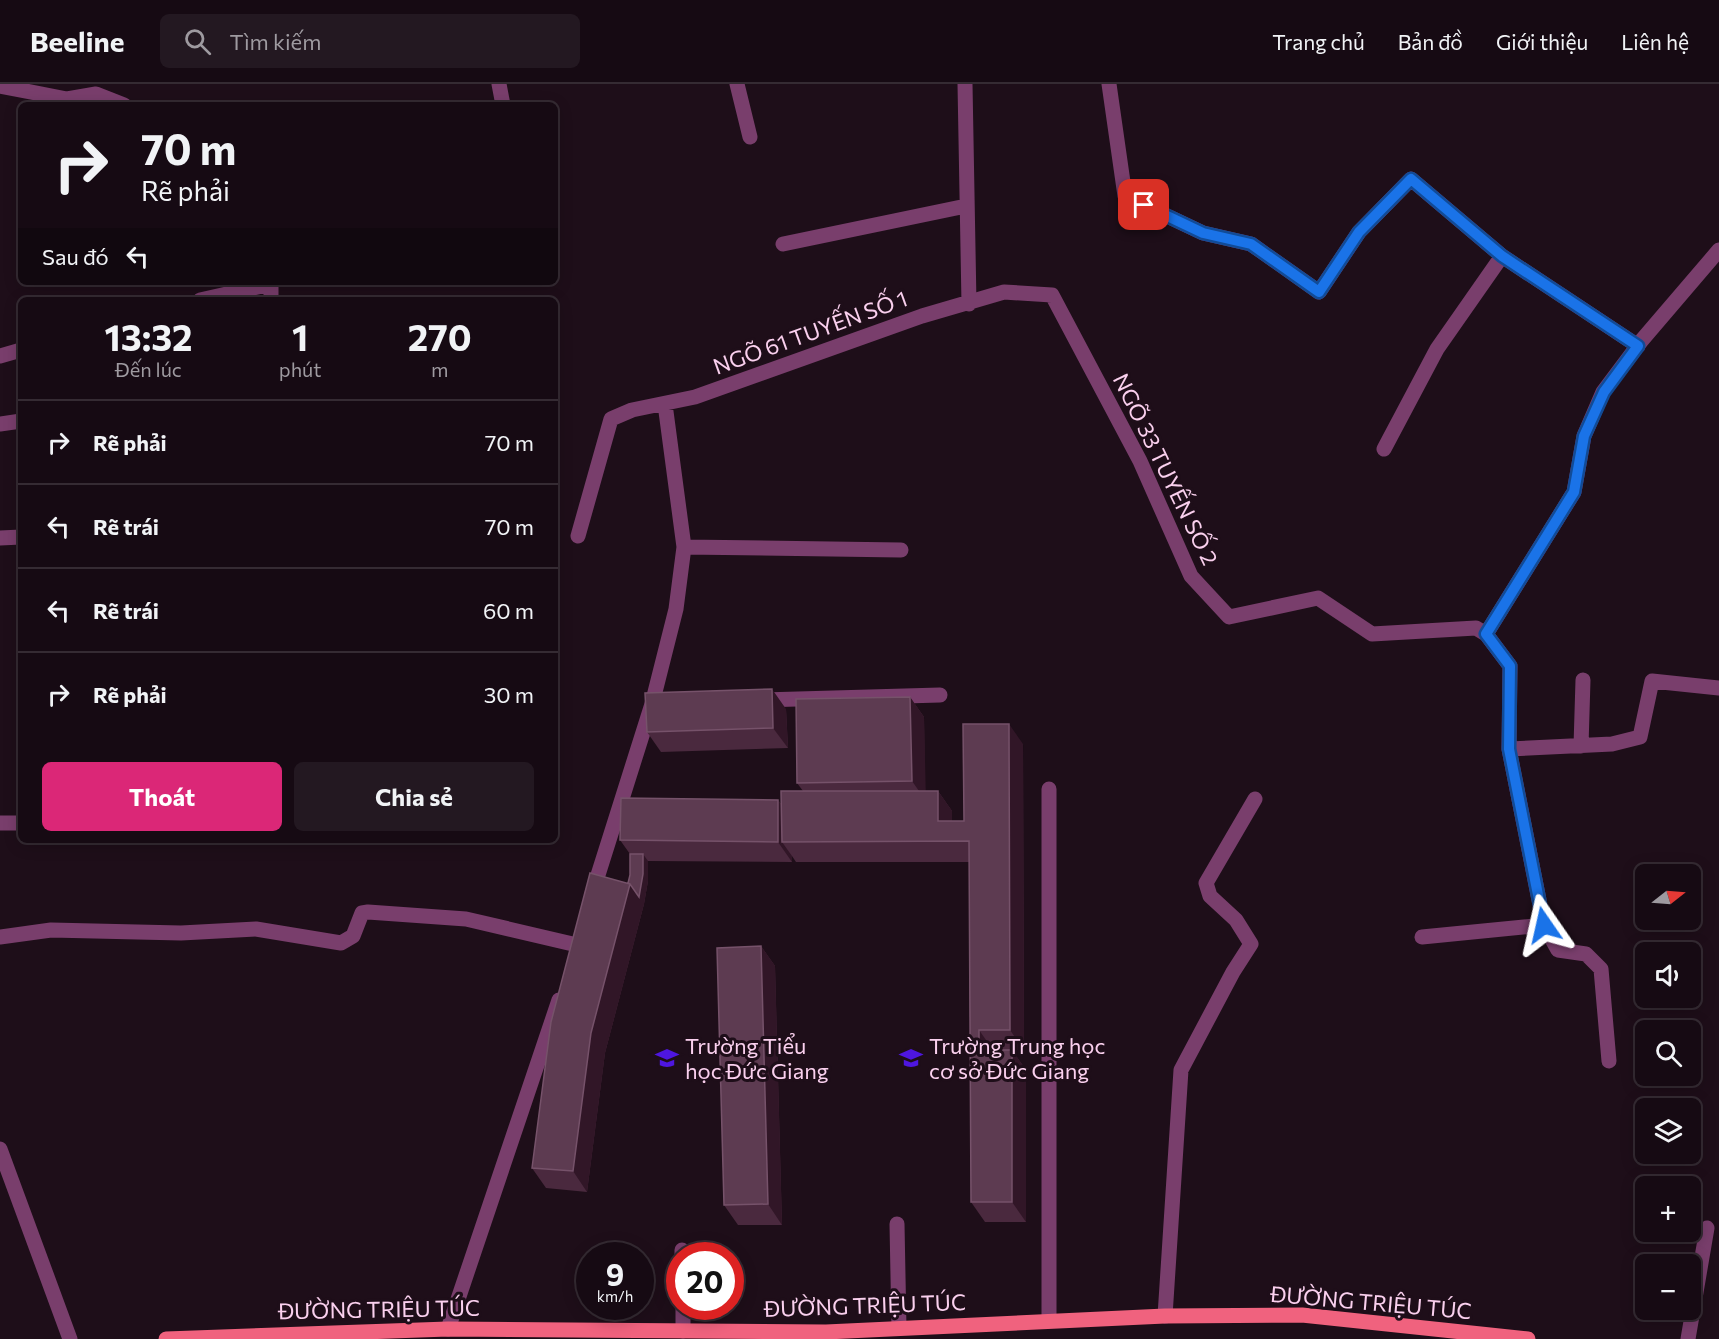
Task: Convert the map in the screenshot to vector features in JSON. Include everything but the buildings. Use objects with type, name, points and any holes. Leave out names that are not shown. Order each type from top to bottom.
[{"type":"main road","name":"ĐƯỜNG TRIỆU TÚC","points":[[166,1339],[448,1329],[826,1332],[1049,1320],[1302,1315],[1528,1339]]},
{"type":"street","points":[[499,84],[502,102]]},
{"type":"street","points":[[737,84],[750,137]]},
{"type":"street","points":[[965,84],[969,304]]},
{"type":"street","points":[[1108,84],[1125,196],[1203,233],[1251,244],[1319,292],[1359,232],[1411,179],[1502,256],[1638,346]]},
{"type":"street","points":[[0,86],[67,99],[96,94],[116,102]]},
{"type":"street","points":[[783,244],[966,206]]},
{"type":"street","points":[[1609,1061],[1601,969],[1586,954],[1558,950],[1544,925],[1509,749],[1510,666],[1486,634],[1574,492],[1584,436],[1604,392],[1638,346],[1719,250]]},
{"type":"street","points":[[1384,449],[1437,349],[1502,256]]},
{"type":"street","points":[[213,297],[263,285]]},
{"type":"street","name":"NGÕ 33 TUYẾN SỐ 2","points":[[969,304],[1004,292],[1052,295],[1140,461],[1191,576],[1229,617],[1318,598],[1372,634],[1476,628],[1486,634]]},
{"type":"street","name":"NGÕ 61 TUYẾN SỐ 1","points":[[578,536],[611,419],[632,410],[694,397],[798,362],[922,316],[969,304]]},
{"type":"street","points":[[0,356],[18,351]]},
{"type":"street","points":[[587,910],[657,704],[676,609],[684,547],[665,404]]},
{"type":"street","points":[[0,424],[18,421]]},
{"type":"street","points":[[0,538],[18,537]]},
{"type":"street","points":[[684,547],[902,550]]},
{"type":"street","points":[[1581,746],[1583,680]]},
{"type":"street","points":[[1509,749],[1581,746],[1640,737],[1652,681],[1719,688]]},
{"type":"street","points":[[741,701],[940,695]]},
{"type":"street","points":[[1049,789],[1049,1320]]},
{"type":"street","points":[[1165,1316],[1181,1070],[1233,972],[1251,944],[1236,920],[1210,896],[1206,883],[1255,799]]},
{"type":"street","points":[[0,823],[18,823]]},
{"type":"street","points":[[0,937],[51,930],[170,933],[256,929],[341,943],[353,936],[362,913],[369,912],[466,919],[577,945]]},
{"type":"street","points":[[1422,937],[1544,925]]},
{"type":"street","points":[[448,1329],[562,990]]},
{"type":"street","points":[[0,1149],[6,1190],[70,1339]]},
{"type":"street","points":[[897,1224],[899,1329]]},
{"type":"street","points":[[1688,1339],[1707,1228]]},
{"type":"street","points":[[683,1320],[683,1331]]},
{"type":"place","name":"Trường Tiểu học Đức Giang","points":[[667,1058]]},
{"type":"place","name":"Trường Trung học cơ sở Đức Giang","points":[[911,1058]]},
{"type":"route","points":[[1144,205],[1203,233],[1230,237],[1251,244],[1319,292],[1359,232],[1411,179],[1502,256],[1638,346],[1604,392],[1584,436],[1574,492],[1486,634],[1510,666],[1509,749],[1544,925]]}]
